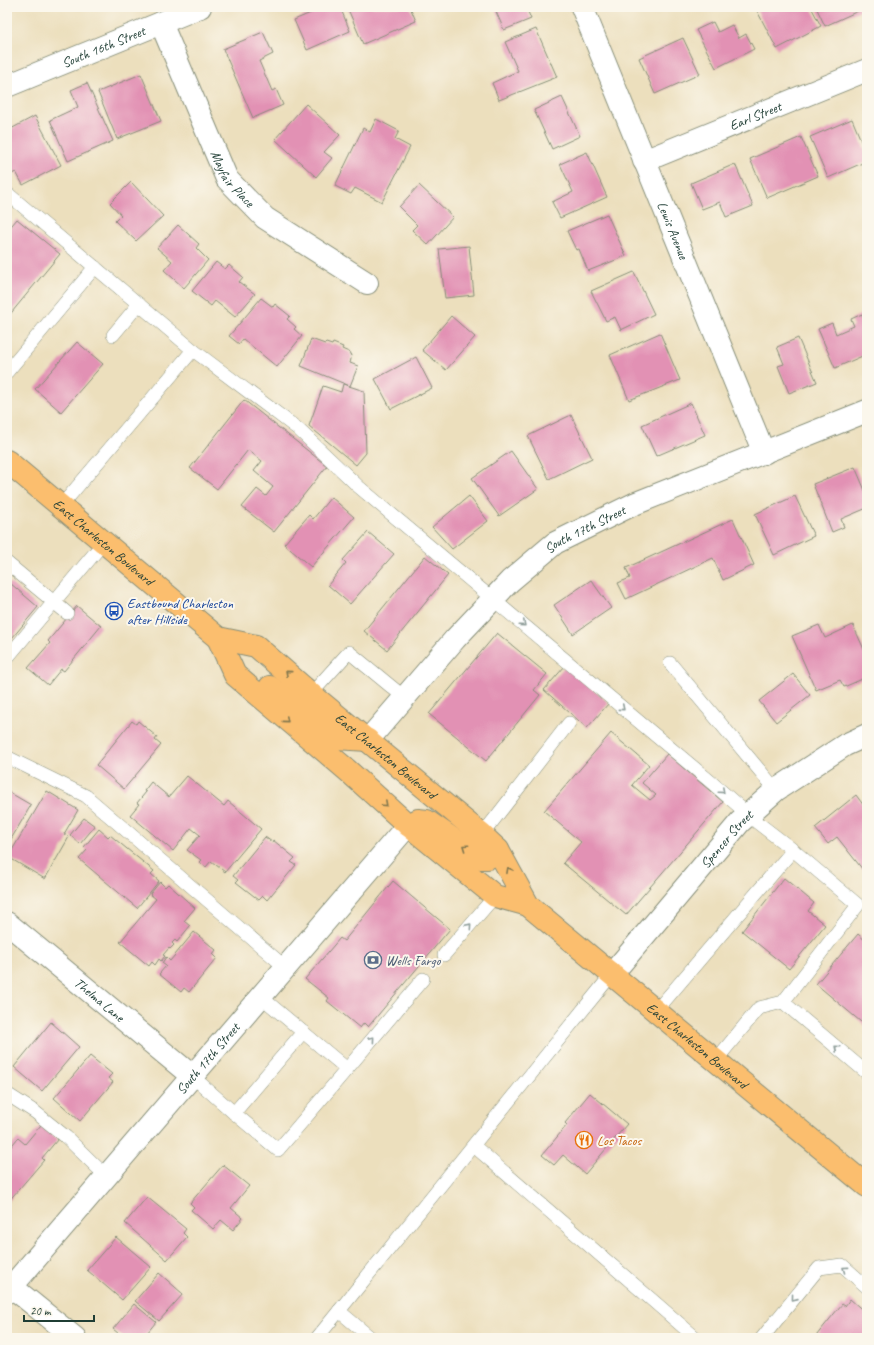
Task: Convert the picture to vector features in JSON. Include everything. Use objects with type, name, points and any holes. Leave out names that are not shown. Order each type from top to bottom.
[{"type":"main road","name":"East Charleston Boulevard","points":[[7,461],[218,638],[235,676],[347,770],[408,825],[495,896],[528,904]]},
{"type":"main road","name":"East Charleston Boulevard","points":[[218,638],[256,646],[311,694],[482,835],[498,850],[528,904],[867,1186]]},
{"type":"main road","points":[[235,676],[254,674],[335,738],[368,740]]},
{"type":"main road","points":[[408,825],[418,820],[427,821],[480,858],[488,858],[498,850]]},
{"type":"street","name":"South 16th Street","points":[[7,86],[200,7]]},
{"type":"street","name":"Lewis Avenue","points":[[582,7],[764,453]]},
{"type":"street","name":"Mayfair Place","points":[[161,23],[227,179],[265,218],[367,283]]},
{"type":"street","name":"Earl Street","points":[[644,161],[867,70]]},
{"type":"street","name":"South 17th Street","points":[[368,740],[454,639],[510,581],[555,543],[634,504],[867,411]]},
{"type":"street","name":"Spencer Street","points":[[612,974],[740,822],[776,790],[845,745],[867,736]]},
{"type":"street","name":"South 17th Street","points":[[9,1287],[408,825]]},
{"type":"street","name":"Thelma Lane","points":[[7,923],[192,1076]]},
{"type":"street","points":[[9,1287],[76,1338]]},
{"type":"lane","points":[[7,193],[193,350],[298,429],[359,487],[493,598],[748,815],[793,850],[863,909],[783,1002],[759,1008],[716,1060]]},
{"type":"lane","points":[[7,372],[95,267]]},
{"type":"lane","points":[[113,335],[139,304]]},
{"type":"lane","points":[[61,506],[193,350]]},
{"type":"lane","points":[[7,658],[104,542]]},
{"type":"lane","points":[[7,563],[67,613]]},
{"type":"lane","points":[[311,694],[349,652],[404,698]]},
{"type":"lane","points":[[670,663],[776,790]]},
{"type":"lane","points":[[482,835],[569,723]]},
{"type":"lane","points":[[7,757],[86,796],[285,967]]},
{"type":"lane","points":[[656,1011],[793,850]]},
{"type":"lane","points":[[444,955],[495,896]]},
{"type":"lane","points":[[317,1338],[612,974]]},
{"type":"lane","points":[[192,1076],[278,1150],[423,979]]},
{"type":"lane","points":[[260,996],[347,1069]]},
{"type":"lane","points":[[783,1002],[867,1073]]},
{"type":"lane","points":[[234,1113],[303,1032]]},
{"type":"lane","points":[[7,1094],[35,1112],[66,1137],[106,1176]]},
{"type":"lane","points":[[474,1146],[696,1338]]},
{"type":"lane","points":[[762,1338],[819,1268],[842,1265],[867,1287]]},
{"type":"lane","points":[[339,1311],[371,1338]]},
{"type":"building","points":[[325,7],[340,7],[350,31],[307,50],[294,20]]},
{"type":"building","points":[[347,7],[410,7],[416,21],[363,44]]},
{"type":"building","points":[[494,7],[526,7],[531,19],[504,30]]},
{"type":"building","points":[[755,7],[811,7],[821,26],[777,49]]},
{"type":"building","points":[[816,7],[867,7],[825,26]]},
{"type":"building","points":[[713,22],[718,32],[732,25],[739,38],[746,34],[754,49],[716,68],[696,30]]},
{"type":"building","points":[[536,29],[557,77],[499,100],[492,83],[518,71],[505,42]]},
{"type":"building","points":[[263,32],[273,54],[259,61],[272,91],[276,89],[283,105],[253,118],[223,49]]},
{"type":"building","points":[[683,38],[700,74],[655,94],[639,58]]},
{"type":"building","points":[[141,74],[161,121],[117,139],[98,92]]},
{"type":"building","points":[[87,83],[113,141],[68,161],[50,120],[78,107],[71,90]]},
{"type":"building","points":[[562,97],[580,136],[552,149],[534,110]]},
{"type":"building","points":[[306,104],[340,135],[324,152],[332,158],[316,177],[275,139]]},
{"type":"building","points":[[35,116],[61,165],[23,185],[16,172],[7,176],[7,131]]},
{"type":"building","points":[[376,119],[399,131],[395,139],[410,147],[382,202],[355,188],[351,194],[335,186],[363,128],[370,132]]},
{"type":"building","points":[[852,119],[867,155],[867,161],[828,178],[810,137]]},
{"type":"building","points":[[801,137],[818,176],[767,198],[750,159]]},
{"type":"building","points":[[587,152],[607,197],[560,218],[552,202],[573,192],[560,164]]},
{"type":"building","points":[[735,164],[753,206],[726,217],[720,202],[702,209],[691,183]]},
{"type":"building","points":[[131,182],[163,216],[136,241],[115,221],[121,215],[110,203]]},
{"type":"building","points":[[419,185],[453,217],[428,245],[412,230],[417,225],[399,207]]},
{"type":"building","points":[[607,214],[626,256],[588,271],[579,249],[576,250],[567,231]]},
{"type":"building","points":[[17,219],[60,254],[7,318],[7,231]]},
{"type":"building","points":[[178,225],[199,244],[196,248],[208,260],[184,288],[164,270],[172,261],[157,248]]},
{"type":"building","points":[[469,246],[474,295],[445,298],[439,249]]},
{"type":"building","points":[[216,262],[225,269],[229,265],[243,277],[239,282],[255,294],[235,317],[215,301],[211,306],[192,291]]},
{"type":"building","points":[[634,272],[654,314],[621,330],[615,317],[606,321],[591,291]]},
{"type":"building","points":[[261,298],[273,307],[275,304],[290,316],[287,319],[296,327],[294,329],[302,336],[277,367],[243,339],[239,344],[229,336]]},
{"type":"building","points":[[862,314],[867,324],[867,354],[835,368],[818,329],[832,323],[836,334],[854,326],[851,319]]},
{"type":"building","points":[[451,316],[475,337],[446,370],[422,350]]},
{"type":"building","points":[[660,333],[680,380],[629,400],[610,355]]},
{"type":"building","points":[[798,338],[817,382],[789,393],[778,366],[784,364],[777,347]]},
{"type":"building","points":[[311,339],[325,344],[332,345],[333,343],[343,347],[342,349],[351,353],[350,363],[358,366],[350,386],[301,366]]},
{"type":"building","points":[[77,342],[103,364],[61,412],[35,389]]},
{"type":"building","points":[[416,357],[432,388],[391,409],[375,379]]},
{"type":"building","points":[[343,384],[364,391],[366,453],[356,465],[309,426],[323,386],[341,392]]},
{"type":"building","points":[[244,400],[327,466],[274,532],[242,507],[257,489],[266,496],[273,487],[254,471],[262,461],[248,450],[217,489],[190,468]]},
{"type":"building","points":[[691,403],[705,435],[656,456],[642,425]]},
{"type":"building","points":[[571,415],[592,458],[549,479],[528,436]]},
{"type":"building","points":[[511,451],[538,489],[499,516],[472,478]]},
{"type":"building","points":[[855,467],[867,495],[867,508],[841,519],[844,527],[832,532],[813,484]]},
{"type":"building","points":[[469,496],[488,521],[452,549],[432,527]]},
{"type":"building","points":[[795,496],[814,536],[774,555],[755,514]]},
{"type":"building","points":[[331,497],[354,517],[311,567],[284,544],[309,515],[313,519]]},
{"type":"building","points":[[733,519],[754,565],[723,580],[713,558],[626,599],[618,583],[630,578],[626,568]]},
{"type":"building","points":[[368,532],[394,554],[350,604],[328,585],[346,563],[343,560]]},
{"type":"building","points":[[425,556],[448,575],[387,650],[364,631]]},
{"type":"building","points":[[591,580],[611,608],[573,634],[554,605]]},
{"type":"building","points":[[10,583],[38,607],[7,644],[7,587]]},
{"type":"building","points":[[77,606],[101,626],[64,671],[61,669],[48,685],[28,668],[50,643],[48,641]]},
{"type":"building","points":[[819,625],[825,638],[853,625],[867,656],[867,677],[844,687],[840,680],[816,690],[792,636]]},
{"type":"building","points":[[497,633],[547,674],[534,690],[540,695],[486,761],[429,714]]},
{"type":"building","points":[[565,666],[609,703],[587,728],[544,690]]},
{"type":"building","points":[[793,674],[810,695],[776,722],[759,701]]},
{"type":"building","points":[[132,721],[136,724],[138,721],[157,737],[155,740],[161,745],[124,789],[96,765]]},
{"type":"building","points":[[611,733],[649,765],[632,785],[650,800],[656,795],[642,783],[667,754],[723,802],[626,915],[563,863],[581,842],[544,811]]},
{"type":"building","points":[[187,776],[224,806],[228,801],[261,829],[225,872],[211,861],[206,867],[199,862],[201,860],[187,850],[200,835],[191,828],[173,851],[130,815],[139,804],[137,803],[146,792],[144,791],[151,782],[169,797]]},
{"type":"building","points":[[7,791],[31,805],[7,846]]},
{"type":"building","points":[[47,791],[78,810],[64,834],[69,837],[45,879],[8,857]]},
{"type":"building","points":[[856,795],[867,810],[867,875],[837,837],[828,844],[815,828]]},
{"type":"building","points":[[84,818],[95,826],[80,844],[70,835]]},
{"type":"building","points":[[99,829],[108,837],[110,835],[154,871],[151,874],[159,881],[137,908],[79,859],[87,850],[84,847]]},
{"type":"building","points":[[265,837],[272,842],[273,840],[295,858],[291,862],[296,865],[267,900],[263,896],[259,900],[236,882],[238,880],[233,876]]},
{"type":"building","points":[[784,878],[814,903],[808,911],[825,925],[789,969],[742,931]]},
{"type":"building","name":"Wells Fargo","points":[[393,881],[450,929],[368,1027],[364,1023],[360,1028],[327,1001],[329,998],[305,979],[340,938],[344,941]]},
{"type":"building","points":[[160,882],[165,887],[168,884],[195,908],[184,921],[190,926],[177,942],[175,940],[172,943],[174,945],[163,955],[165,956],[161,961],[159,959],[155,965],[152,962],[149,966],[120,942],[156,899],[150,894]]},
{"type":"building","points":[[194,932],[216,950],[213,954],[217,958],[189,992],[184,988],[181,992],[159,974],[166,966],[162,963],[166,957],[170,961]]},
{"type":"building","points":[[858,934],[867,942],[867,1027],[816,984]]},
{"type":"building","points":[[51,1022],[79,1047],[42,1091],[14,1067]]},
{"type":"building","points":[[90,1056],[112,1074],[108,1078],[113,1082],[80,1121],[54,1098]]},
{"type":"building","name":"Los Tacos","points":[[590,1093],[627,1124],[585,1174],[563,1155],[554,1165],[542,1155],[567,1125],[565,1123]]},
{"type":"building","points":[[41,1125],[58,1139],[42,1158],[44,1160],[7,1203],[7,1151],[18,1138],[25,1144]]},
{"type":"building","points":[[223,1165],[249,1186],[231,1208],[243,1218],[233,1230],[221,1220],[213,1229],[191,1210],[194,1207],[190,1203]]},
{"type":"building","points":[[147,1197],[186,1229],[183,1233],[187,1237],[167,1260],[125,1223]]},
{"type":"building","points":[[116,1237],[151,1267],[122,1300],[87,1270]]},
{"type":"building","points":[[159,1273],[183,1294],[159,1321],[135,1301]]},
{"type":"building","points":[[850,1299],[867,1314],[866,1338],[818,1338],[816,1336],[842,1304],[845,1306]]},
{"type":"building","points":[[134,1304],[156,1322],[143,1338],[124,1338],[113,1329]]},
{"type":"place","name":"Eastbound Charleston after Hillside","points":[[114,611]]},
{"type":"place","name":"Wells Fargo","points":[[373,960]]},
{"type":"place","name":"Los Tacos","points":[[584,1140]]}]
